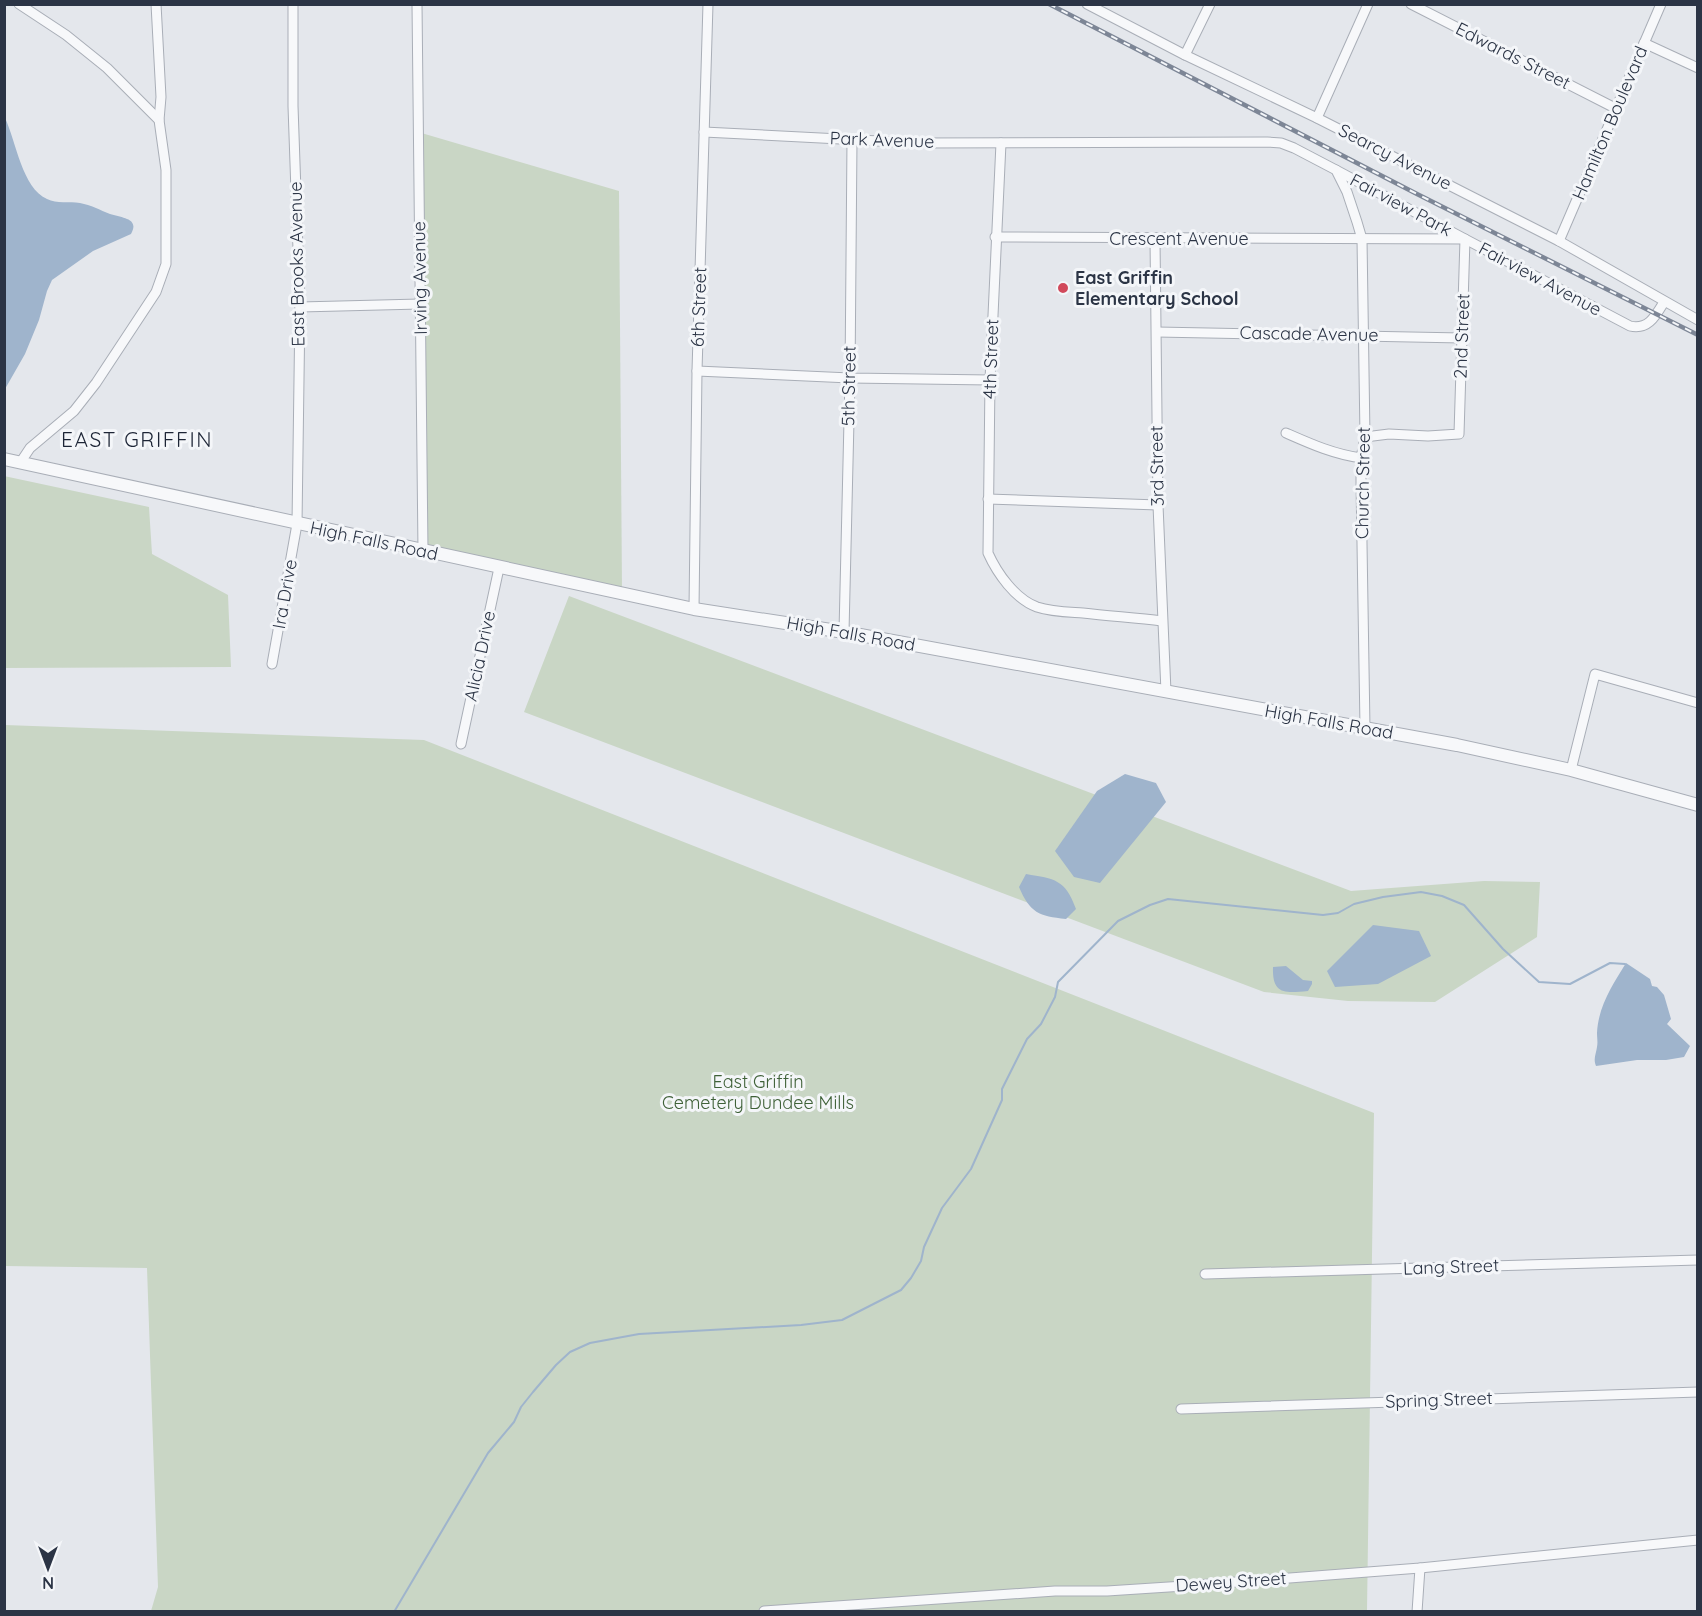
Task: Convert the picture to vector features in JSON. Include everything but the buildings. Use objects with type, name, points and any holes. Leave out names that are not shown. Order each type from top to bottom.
[{"type":"street","points":[[20,4],[49,22],[91,55],[159,120]]},
{"type":"street","points":[[20,463],[30,448],[74,411],[96,383],[156,292],[162,278],[166,264],[166,170],[159,120],[161,97],[156,4]]},
{"type":"street","name":"East Brooks Avenue","points":[[293,4],[293,106],[300,307],[297,524]]},
{"type":"street","name":"Irving Avenue","points":[[417,4],[423,552]]},
{"type":"street","name":"6th Street","points":[[694,609],[697,371],[708,4]]},
{"type":"street","name":"Searcy Avenue","points":[[1088,4],[1185,56],[1317,118],[1559,241],[1698,320]]},
{"type":"street","points":[[1185,56],[1210,4]]},
{"type":"street","points":[[1317,118],[1368,4]]},
{"type":"street","name":"Edwards Street","points":[[1411,4],[1615,108]]},
{"type":"street","name":"Hamilton Boulevard","points":[[1559,241],[1662,4]]},
{"type":"street","points":[[1644,43],[1698,68]]},
{"type":"street","name":"Park Avenue","points":[[704,132],[918,143],[1281,143],[1336,170]]},
{"type":"street","name":"5th Street","points":[[844,632],[850,378],[852,140]]},
{"type":"street","name":"4th Street","points":[[1001,143],[990,380],[988,553],[999,573],[1019,595],[1036,606],[1054,610],[1162,621]]},
{"type":"street","points":[[1336,170],[1347,192],[1362,239]]},
{"type":"street","name":"Fairview Park","points":[[1336,170],[1465,239]]},
{"type":"street","name":"Crescent Avenue","points":[[995,237],[1362,239]]},
{"type":"street","name":"3rd Street","points":[[1155,239],[1158,505],[1166,692]]},
{"type":"street","name":"Fairview Avenue","points":[[1362,239],[1465,239],[1630,326],[1643,327],[1651,322],[1664,302]]},
{"type":"street","name":"Church Street","points":[[1362,239],[1365,437],[1361,458],[1365,728]]},
{"type":"street","name":"2nd Street","points":[[1365,437],[1389,434],[1428,436],[1459,434],[1465,239]]},
{"type":"street","points":[[300,307],[420,304]]},
{"type":"street","name":"Cascade Avenue","points":[[1157,332],[1364,334],[1462,338]]},
{"type":"street","points":[[697,371],[850,378],[990,380]]},
{"type":"street","points":[[1286,433],[1334,453],[1361,458]]},
{"type":"street","name":"High Falls Road","points":[[4,459],[423,552],[694,609],[844,632],[1457,745],[1571,770],[1698,804]]},
{"type":"street","points":[[988,499],[1158,505]]},
{"type":"street","name":"Ira Drive","points":[[272,664],[297,524]]},
{"type":"street","name":"Alicia Drive","points":[[461,744],[499,568]]},
{"type":"street","points":[[1571,770],[1595,674],[1698,703]]},
{"type":"street","name":"Lang Street","points":[[1205,1274],[1698,1260]]},
{"type":"street","name":"Spring Street","points":[[1181,1409],[1698,1392]]},
{"type":"street","name":"Dewey Street","points":[[764,1611],[1055,1591],[1173,1587],[1420,1569],[1698,1540]]},
{"type":"street","points":[[1417,1611],[1420,1569]]},
{"type":"green space","points":[[418,132],[619,191],[622,591],[424,549]]},
{"type":"green space","points":[[4,476],[149,507],[152,554],[228,595],[231,667],[5,668]]},
{"type":"green space","points":[[569,596],[1351,891],[1484,881],[1540,882],[1537,937],[1435,1002],[1348,1001],[1264,992],[524,712]]},
{"type":"green space","name":"East Griffin Cemetery Dundee Mills","points":[[5,725],[424,740],[1374,1113],[1367,1611],[151,1611],[158,1587],[147,1268],[5,1266]]},
{"type":"water","points":[[5,118],[26,175],[38,193],[51,201],[76,202],[128,219],[133,229],[131,234],[93,251],[52,280],[25,354],[5,389]]},
{"type":"water","points":[[1125,774],[1156,783],[1166,802],[1100,883],[1074,877],[1055,851],[1097,791]]},
{"type":"water","points":[[1026,874],[1058,882],[1068,892],[1076,909],[1066,919],[1036,912],[1027,903],[1019,887]]},
{"type":"water","points":[[1373,925],[1419,931],[1431,956],[1378,984],[1335,987],[1327,971]]},
{"type":"water","points":[[1626,963],[1650,979],[1652,986],[1657,987],[1664,995],[1671,1019],[1667,1024],[1690,1046],[1684,1057],[1596,1066],[1600,1014],[1607,996]]},
{"type":"water","points":[[1286,966],[1303,980],[1312,981],[1308,991],[1287,992],[1278,987],[1273,976],[1273,967]]},
{"type":"waterway","points":[[394,1612],[488,1453],[514,1422],[521,1407],[533,1392],[570,1352],[590,1343],[639,1334],[801,1325],[842,1320],[901,1290],[921,1261],[924,1247],[942,1208],[971,1169],[1002,1100],[1002,1089],[1027,1039],[1041,1024],[1055,997],[1058,982],[1118,921],[1168,899],[1323,915],[1338,913],[1354,904],[1383,897],[1421,892],[1442,896],[1464,905],[1503,949],[1539,982],[1570,984],[1610,963],[1625,964]]},
{"type":"railway","points":[[1049,4],[1417,194],[1698,335]]},
{"type":"place","name":"East Griffin Elementary School","points":[[1063,288]]},
{"type":"district","name":"EAST GRIFFIN","points":[[137,440]]}]
